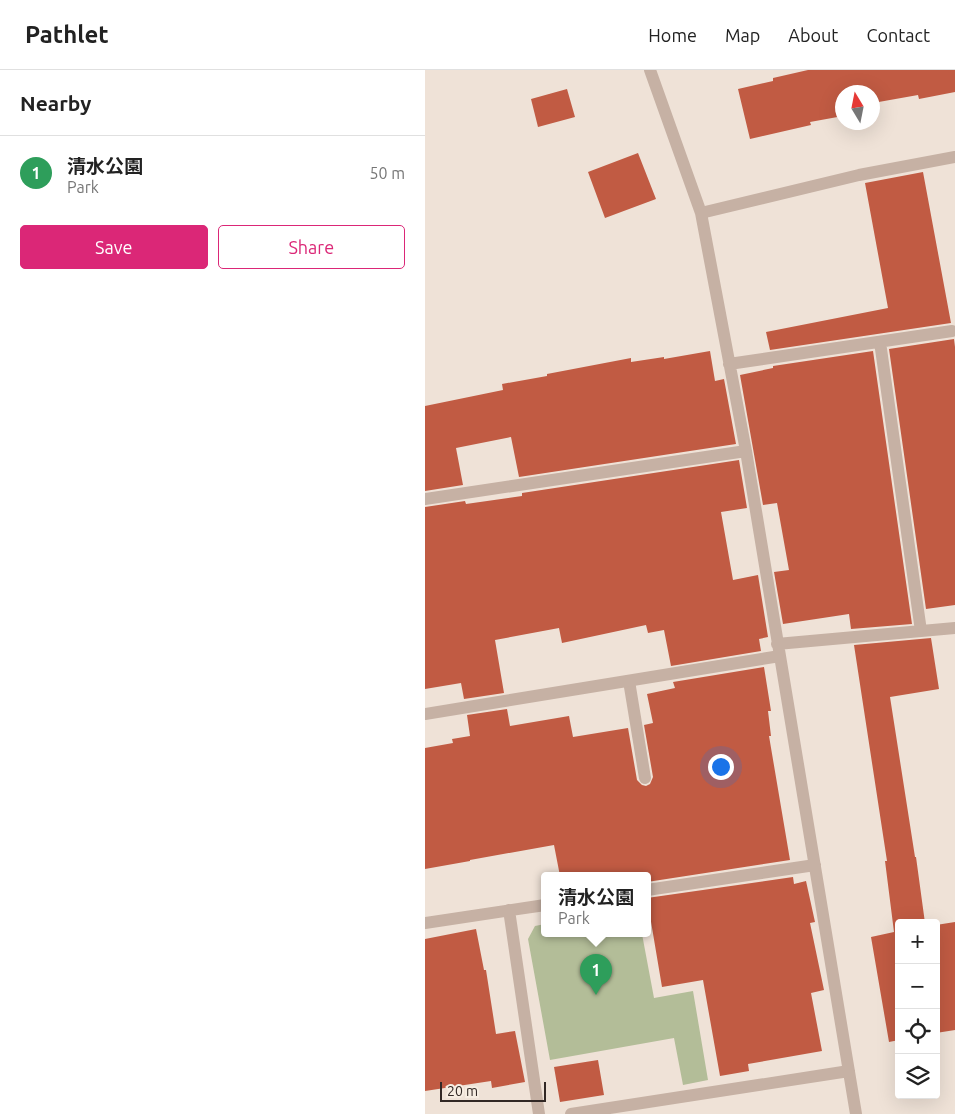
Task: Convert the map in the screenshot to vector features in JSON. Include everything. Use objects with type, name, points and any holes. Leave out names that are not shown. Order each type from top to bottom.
[{"type":"street","points":[[650,70],[701,213],[745,451],[856,1114]]},
{"type":"street","points":[[701,213],[859,175],[955,157]]},
{"type":"street","points":[[729,364],[952,331]]},
{"type":"street","points":[[880,342],[921,631]]},
{"type":"street","points":[[425,499],[745,451]]},
{"type":"street","points":[[425,714],[629,681],[779,650],[955,628]]},
{"type":"street","points":[[629,681],[645,778]]},
{"type":"street","points":[[651,889],[815,865]]},
{"type":"street","points":[[425,923],[541,906]]},
{"type":"street","points":[[509,910],[539,1114]]},
{"type":"street","points":[[571,1114],[849,1072]]},
{"type":"green space","points":[[541,925],[541,937],[643,937],[654,998],[693,991],[708,1080],[683,1085],[674,1038],[550,1060],[528,939],[535,926]]},
{"type":"building","points":[[808,70],[955,70],[955,92],[919,99],[918,95],[880,102],[880,85],[835,85],[835,117],[810,122],[811,125],[750,139],[738,89],[773,81],[773,78]]},
{"type":"building","points":[[567,89],[575,117],[538,127],[531,99]]},
{"type":"building","points":[[638,153],[656,199],[605,218],[588,172]]},
{"type":"building","points":[[923,172],[951,323],[770,350],[766,332],[888,308],[865,183]]},
{"type":"building","points":[[954,339],[955,605],[926,609],[889,349]]},
{"type":"building","points":[[710,351],[715,381],[724,379],[736,444],[519,477],[511,437],[456,448],[463,485],[425,491],[425,406],[503,390],[502,384],[547,376],[547,374],[631,358],[631,362],[664,357],[664,359]]},
{"type":"building","points":[[873,351],[912,624],[851,629],[849,614],[783,624],[774,572],[789,570],[777,503],[763,505],[740,375],[773,368],[773,366]]},
{"type":"building","points":[[739,460],[747,508],[721,512],[733,580],[758,575],[768,637],[759,639],[761,651],[671,666],[664,630],[648,633],[646,625],[562,643],[559,628],[495,640],[504,693],[464,699],[461,683],[425,689],[425,507],[465,501],[466,504],[522,496],[522,493]]},
{"type":"building","points":[[931,638],[939,689],[890,697],[924,919],[895,919],[895,1041],[889,1042],[871,937],[894,932],[885,861],[887,861],[854,645]]},
{"type":"building","points":[[764,667],[771,711],[768,711],[771,736],[769,736],[790,860],[651,881],[651,872],[559,872],[554,845],[425,869],[425,748],[453,743],[452,739],[470,736],[467,715],[507,709],[510,726],[569,716],[573,737],[628,728],[637,780],[646,786],[650,784],[653,777],[644,725],[653,723],[647,694],[675,688],[673,682]]},
{"type":"building","points":[[793,877],[794,884],[806,881],[815,922],[810,923],[824,990],[811,993],[822,1051],[748,1064],[749,1071],[720,1076],[703,980],[662,987],[651,922],[651,897]]},
{"type":"building","points":[[955,922],[955,1030],[940,1032],[940,964],[940,924]]},
{"type":"building","points":[[476,929],[484,970],[486,970],[496,1034],[515,1031],[525,1082],[492,1088],[491,1081],[425,1091],[425,939]]},
{"type":"building","points":[[598,1060],[604,1095],[560,1102],[554,1067]]},
{"type":"place","name":"清水公園","points":[[596,995]]}]
